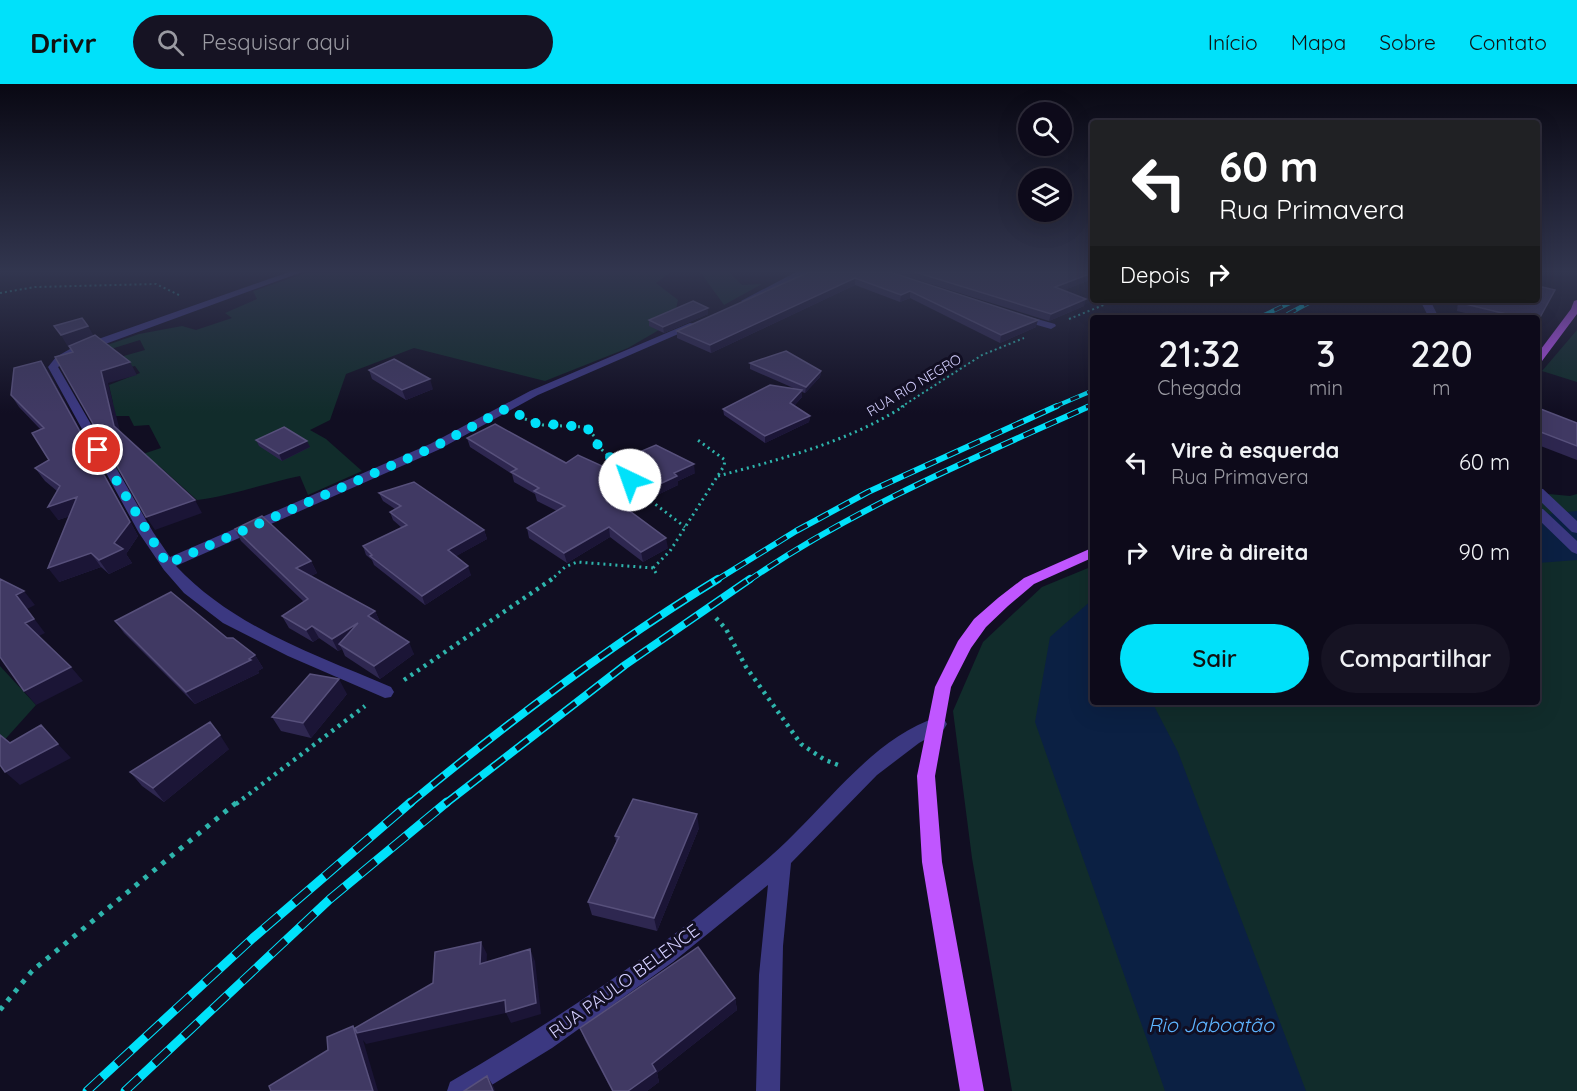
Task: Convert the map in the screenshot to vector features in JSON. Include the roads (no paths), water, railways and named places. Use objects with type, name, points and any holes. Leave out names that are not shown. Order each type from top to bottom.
[{"type":"main road","points":[[1540,356],[1568,319]]},
{"type":"main road","points":[[972,1091],[932,862],[926,776],[944,687],[964,645],[980,623],[1029,581],[1090,553]]},
{"type":"street","points":[[166,319],[67,354],[57,360],[53,367],[121,490],[167,564],[189,589],[229,619],[294,652],[385,692]]},
{"type":"street","points":[[1026,319],[1051,326]]},
{"type":"street","points":[[167,564],[434,447],[534,393],[702,322]]},
{"type":"street","points":[[1540,494],[1577,528]]},
{"type":"street","points":[[1540,514],[1577,549]]},
{"type":"street","name":"RUA PAULO BELENCE","points":[[459,1091],[587,1011],[652,965],[782,859],[872,766],[912,737],[938,724]]},
{"type":"street","points":[[768,1091],[771,946],[775,897],[782,859]]},
{"type":"water","points":[[1577,511],[1577,560],[1540,563],[1540,515]]},
{"type":"water","name":"Rio Jaboatão","points":[[1090,602],[1090,705],[1154,705],[1178,752],[1306,1091],[1165,1091],[1035,722],[1050,637]]},
{"type":"railway","points":[[1054,407],[1090,392]]},
{"type":"railway","points":[[715,581],[796,531],[868,492],[1057,406]]},
{"type":"railway","points":[[748,581],[788,555],[872,507],[1090,406]]},
{"type":"railway","points":[[1086,407],[1090,406]]},
{"type":"railway","points":[[409,804],[560,686],[638,631],[718,579]]},
{"type":"railway","points":[[445,804],[625,665],[750,579]]},
{"type":"railway","points":[[87,1091],[253,938],[411,802]]},
{"type":"railway","points":[[125,1091],[330,899],[447,802]]}]
